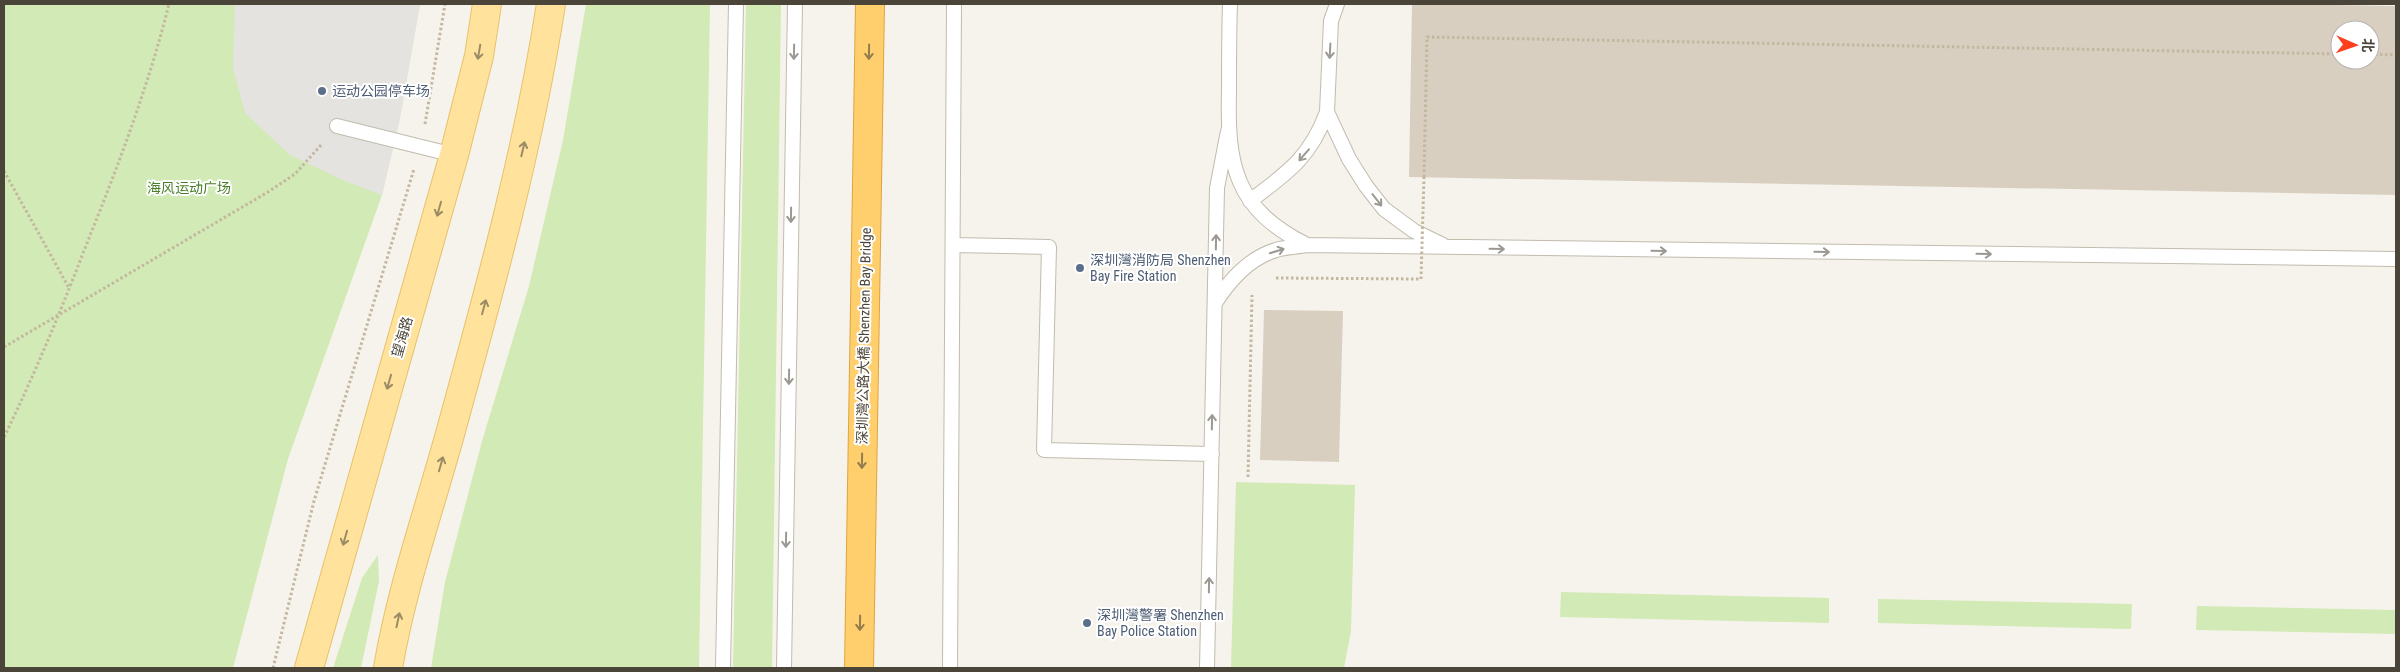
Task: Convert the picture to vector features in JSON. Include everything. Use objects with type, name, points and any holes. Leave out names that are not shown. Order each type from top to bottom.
[{"type":"highway","name":"深圳灣公路大橋 Shenzhen Bay Bridge","points":[[859,668],[870,4]]},
{"type":"main road","name":"望海路","points":[[309,668],[454,155],[479,56],[487,4]]},
{"type":"main road","points":[[388,668],[400,607],[496,262],[528,128],[551,4]]},
{"type":"lane","points":[[724,668],[736,4]]},
{"type":"lane","points":[[784,668],[794,4]]},
{"type":"lane","points":[[950,668],[954,4]]},
{"type":"lane","points":[[1230,4],[1228,131],[1232,159],[1240,183],[1250,201],[1268,221],[1285,234],[1307,245]]},
{"type":"lane","points":[[1250,201],[1285,175],[1307,153],[1318,136],[1327,112],[1331,21],[1337,4]]},
{"type":"lane","points":[[1327,112],[1349,159],[1366,186],[1384,209],[1414,231],[1448,248]]},
{"type":"lane","points":[[337,126],[454,155]]},
{"type":"lane","points":[[1207,668],[1217,188],[1228,131]]},
{"type":"lane","points":[[953,245],[1049,247],[1044,450],[1212,454]]},
{"type":"lane","points":[[1215,303],[1227,284],[1250,264],[1275,250],[1307,245],[2396,259]]},
{"type":"path","points":[[4,437],[59,316],[133,124],[169,4]]},
{"type":"path","points":[[272,668],[314,501],[421,146],[444,4]]},
{"type":"path","points":[[1271,278],[1421,279],[1427,37],[2330,54]]},
{"type":"path","points":[[2380,54],[2396,55]]},
{"type":"path","points":[[4,347],[296,174],[337,126]]},
{"type":"path","points":[[4,171],[69,288]]},
{"type":"path","points":[[1248,477],[1252,287]]},
{"type":"green space","name":"海风运动广场","points":[[4,4],[420,4],[400,118],[382,195],[288,459],[233,668],[4,668]]},
{"type":"green space","points":[[586,4],[710,4],[699,668],[431,668],[445,582],[482,441],[529,286],[563,140]]},
{"type":"green space","points":[[746,4],[781,4],[772,668],[733,668]]},
{"type":"green space","points":[[1236,482],[1355,485],[1351,631],[1344,668],[1231,668]]},
{"type":"green space","points":[[378,555],[379,581],[361,668],[333,668],[362,578]]},
{"type":"green space","points":[[1561,592],[1829,598],[1829,623],[1560,617]]},
{"type":"green space","points":[[1878,599],[2132,604],[2131,629],[1878,623]]},
{"type":"green space","points":[[2197,606],[2396,610],[2396,634],[2196,630]]},
{"type":"shaded area","name":"运动公园停车场","points":[[235,4],[420,4],[400,118],[382,195],[345,181],[290,155],[245,113],[233,68]]},
{"type":"building","points":[[1412,4],[2269,4],[2396,6],[2396,195],[1409,177]]},
{"type":"building","points":[[1264,310],[1343,311],[1339,462],[1260,460]]},
{"type":"place","name":"运动公园停车场","points":[[322,91]]},
{"type":"place","name":"深圳灣消防局 Shenzhen Bay Fire Station","points":[[1080,268]]},
{"type":"place","name":"深圳灣警署 Shenzhen Bay Police Station","points":[[1087,623]]}]
